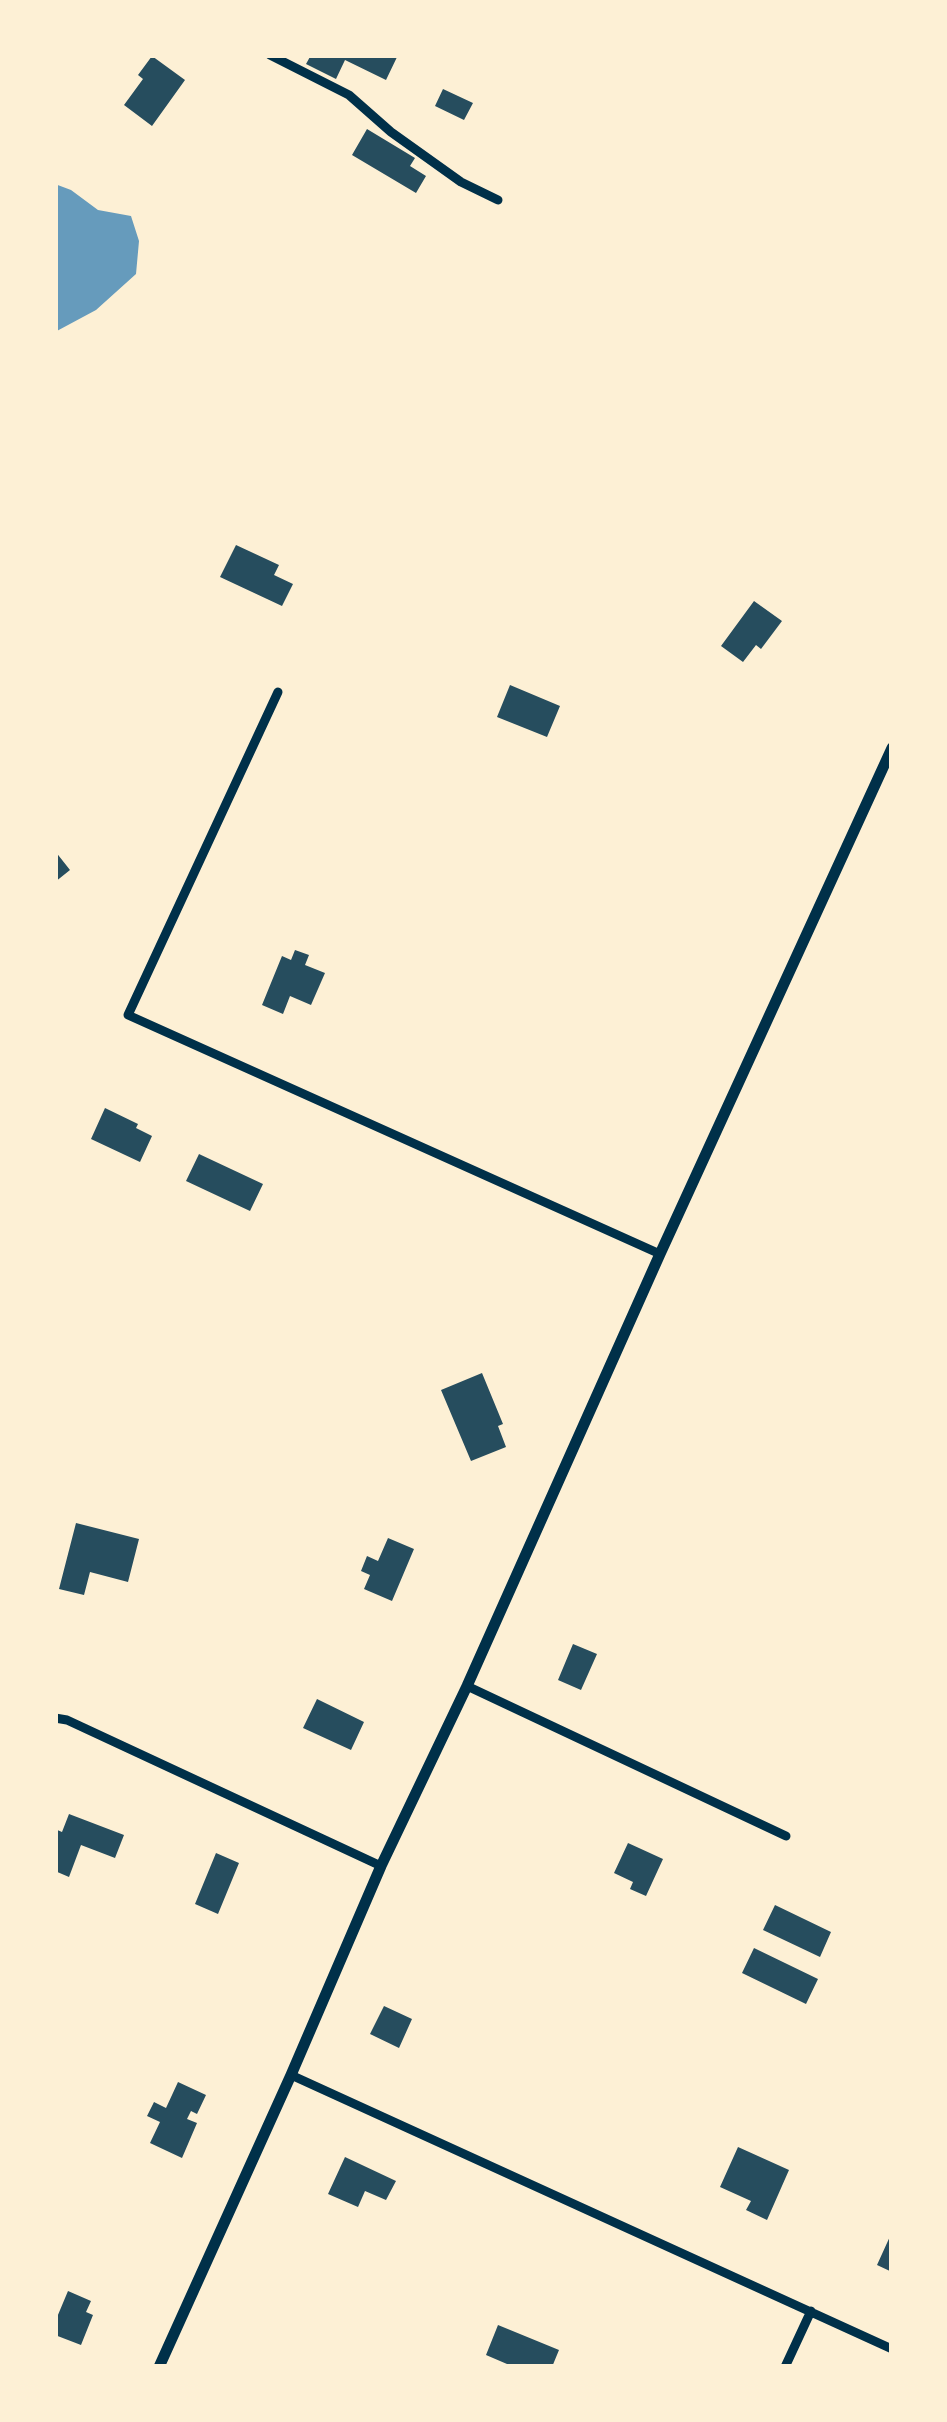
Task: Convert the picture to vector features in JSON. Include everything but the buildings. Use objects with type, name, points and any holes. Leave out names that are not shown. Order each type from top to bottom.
[{"type":"street","points":[[270,55],[348,96],[461,182],[498,200]]},
{"type":"street","points":[[278,692],[128,1015],[660,1254]]},
{"type":"street","points":[[160,2367],[380,1866],[468,1686],[892,748]]},
{"type":"street","points":[[468,1686],[786,1836]]},
{"type":"street","points":[[55,1718],[67,1720],[380,1866]]},
{"type":"street","points":[[291,2075],[892,2348]]},
{"type":"street","points":[[785,2367],[811,2311]]},
{"type":"water","points":[[55,184],[71,190],[98,210],[131,216],[139,241],[136,274],[96,310],[55,332]]}]
